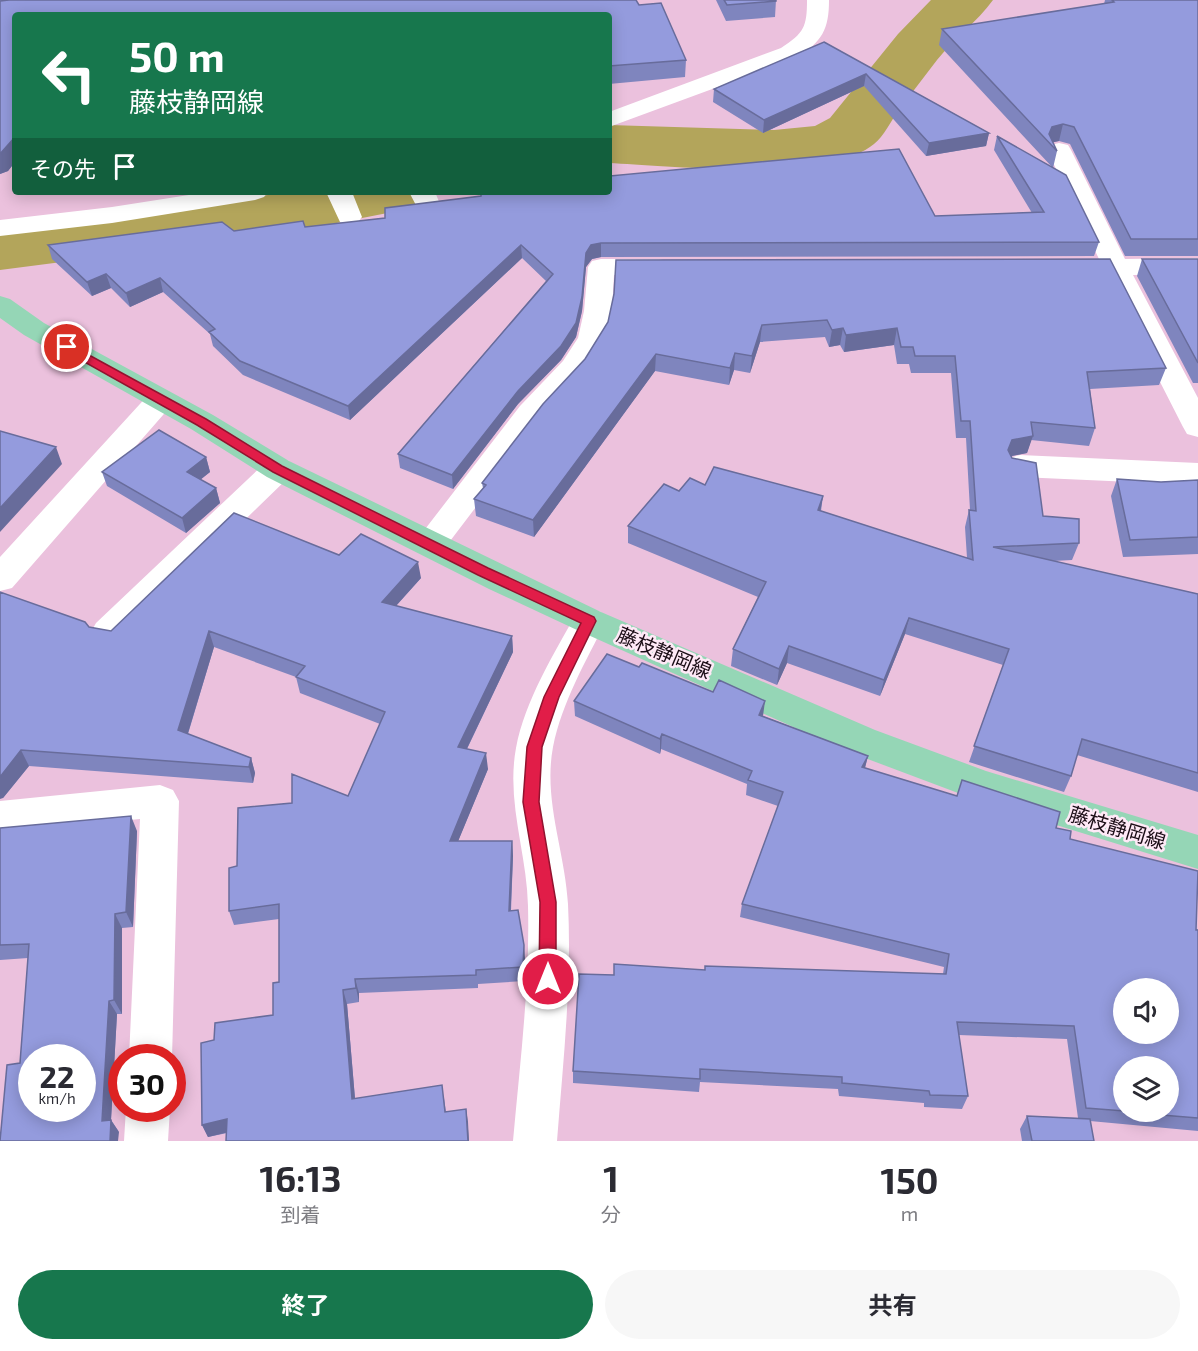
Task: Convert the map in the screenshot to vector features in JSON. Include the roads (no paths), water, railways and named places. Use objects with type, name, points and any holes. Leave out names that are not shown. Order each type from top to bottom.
[{"type":"main road","name":"藤枝静岡線","points":[[0,305],[34,329],[202,422],[278,469],[589,621],[862,741],[982,786],[1198,852]]},
{"type":"street","points":[[612,119],[789,53],[810,40],[818,25],[818,0]]},
{"type":"street","points":[[1059,150],[1116,268],[1198,427]]},
{"type":"street","points":[[0,228],[112,215],[236,195]]},
{"type":"street","points":[[340,195],[349,217]]},
{"type":"street","points":[[1045,268],[1198,266]]},
{"type":"street","points":[[430,545],[531,413],[573,368],[592,338],[598,311],[601,267],[682,267]]},
{"type":"street","points":[[0,579],[160,400]]},
{"type":"street","points":[[1020,465],[1198,474]]},
{"type":"street","points":[[108,632],[278,469]]},
{"type":"street","points":[[535,1141],[548,979],[548,902],[531,802],[535,747],[551,697],[589,621]]},
{"type":"street","points":[[0,817],[160,801],[151,1044]]},
{"type":"street","points":[[146,1141],[147,1122]]},
{"type":"waterway","points":[[612,144],[736,150],[808,146],[835,140],[852,131],[918,46],[953,9],[965,0]]},
{"type":"waterway","points":[[0,249],[286,213],[384,195]]}]
